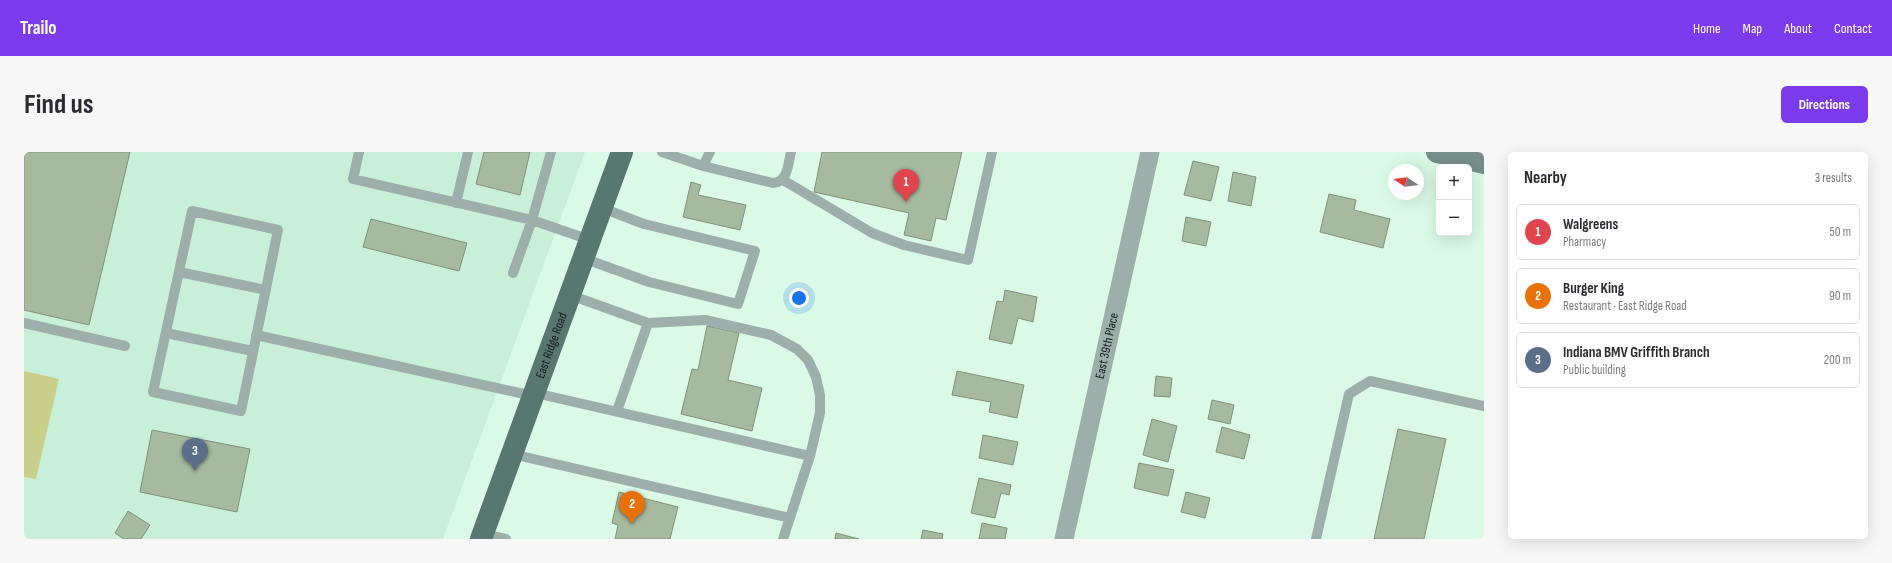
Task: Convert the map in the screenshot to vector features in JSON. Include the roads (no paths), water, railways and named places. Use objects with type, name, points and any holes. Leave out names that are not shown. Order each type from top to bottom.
[{"type":"main road","name":"East Ridge Road","points":[[482,537],[622,152]]},
{"type":"street","name":"East 39th Place","points":[[1064,539],[1150,152]]},
{"type":"street","points":[[1437,152],[1484,163]]},
{"type":"lane","points":[[359,152],[353,179],[532,220],[649,282],[738,304],[755,251],[644,224],[602,208]]},
{"type":"lane","points":[[456,203],[468,152]]},
{"type":"lane","points":[[513,273],[532,220],[550,152]]},
{"type":"lane","points":[[662,152],[703,166],[773,183],[783,180],[786,174],[791,152]]},
{"type":"lane","points":[[703,166],[710,152]]},
{"type":"lane","points":[[783,180],[855,225],[878,236],[904,245],[968,260],[992,152]]},
{"type":"lane","points":[[192,211],[278,230],[241,411],[154,392],[179,272],[192,211]]},
{"type":"lane","points":[[179,272],[266,290]]},
{"type":"lane","points":[[570,295],[648,323],[705,320],[770,335],[797,349],[808,360],[816,377],[820,395],[820,413],[810,456],[783,539]]},
{"type":"lane","points":[[24,323],[125,346]]},
{"type":"lane","points":[[617,412],[648,323]]},
{"type":"lane","points":[[166,332],[253,351]]},
{"type":"lane","points":[[256,335],[617,412],[810,456]]},
{"type":"lane","points":[[1316,539],[1349,394],[1370,381],[1484,406]]},
{"type":"lane","points":[[512,454],[790,518]]},
{"type":"lane","points":[[482,537],[506,539]]},
{"type":"place","name":"Walgreens","points":[[906,202]]},
{"type":"place","name":"Indiana BMV Griffith Branch","points":[[195,471]]},
{"type":"place","name":"Burger King","points":[[632,524]]}]
